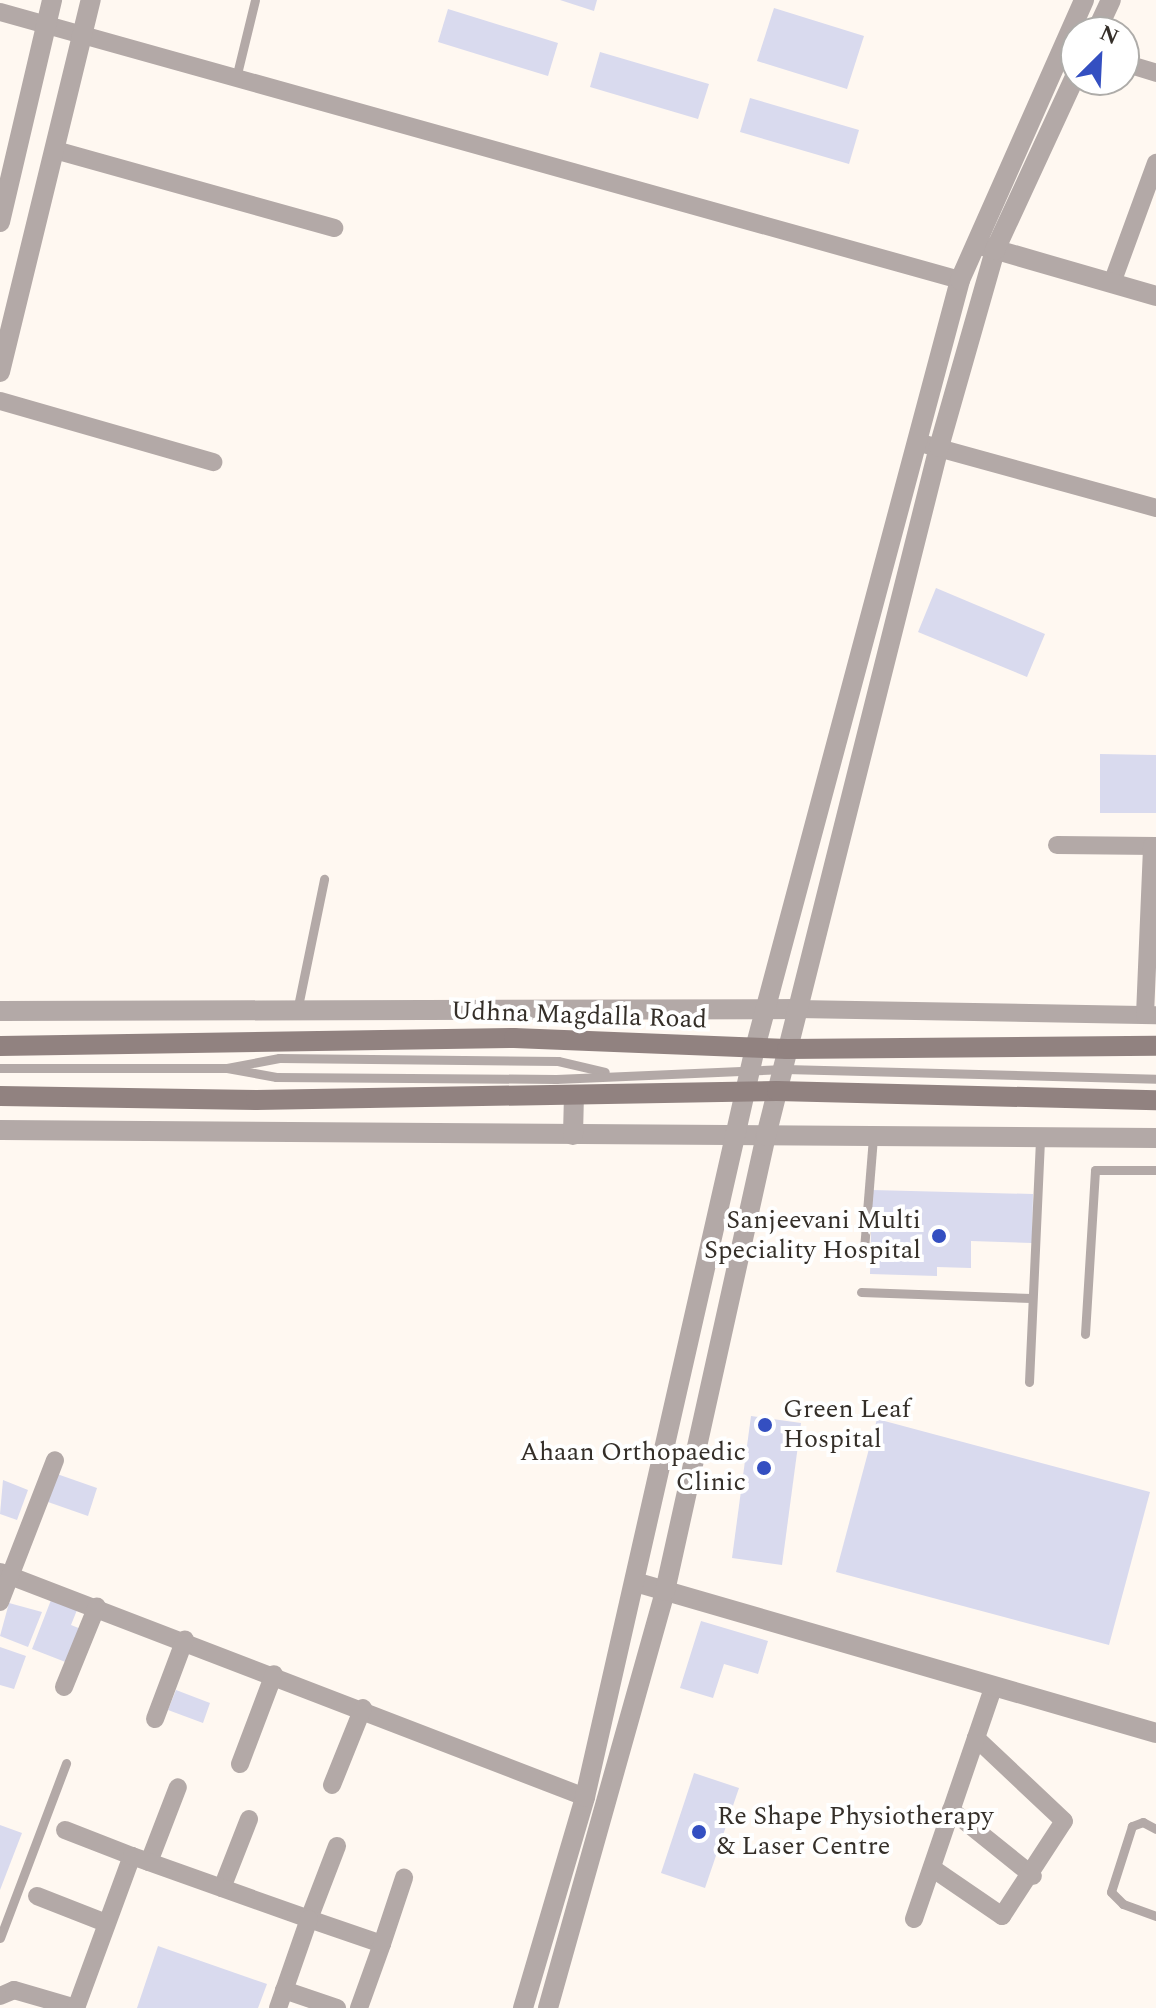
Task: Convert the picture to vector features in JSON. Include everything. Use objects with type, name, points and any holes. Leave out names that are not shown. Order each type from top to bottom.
[{"type":"main road","name":"Udhna Magdalla Road","points":[[0,1046],[514,1038],[755,1048],[785,1059],[1156,1046]]},
{"type":"main road","points":[[0,1096],[256,1100],[777,1091],[1156,1100]]},
{"type":"street","points":[[0,222],[52,0]]},
{"type":"street","points":[[0,372],[91,0]]},
{"type":"street","points":[[523,2008],[585,1797],[748,1092],[755,1048],[960,280],[1084,0]]},
{"type":"street","points":[[0,12],[960,280]]},
{"type":"street","points":[[548,2008],[611,1803],[665,1591],[766,1136],[939,447],[995,250],[1066,96]]},
{"type":"street","points":[[55,150],[334,228]]},
{"type":"street","points":[[1112,283],[1156,163]]},
{"type":"street","points":[[974,244],[1156,296]]},
{"type":"street","points":[[0,401],[213,462]]},
{"type":"street","points":[[918,442],[1156,508]]},
{"type":"street","points":[[0,1011],[797,1009],[1151,1015],[1154,846],[1057,845]]},
{"type":"street","points":[[573,1135],[574,1095]]},
{"type":"street","points":[[0,1130],[1156,1138]]},
{"type":"street","points":[[0,1602],[5,1574],[55,1460]]},
{"type":"street","points":[[5,1574],[185,1639],[585,1797]]},
{"type":"street","points":[[635,1582],[1156,1733]]},
{"type":"street","points":[[64,1687],[97,1606]]},
{"type":"street","points":[[155,1719],[185,1639]]},
{"type":"street","points":[[240,1764],[274,1674]]},
{"type":"street","points":[[914,1919],[994,1686]]},
{"type":"street","points":[[332,1785],[363,1708]]},
{"type":"street","points":[[932,1868],[996,1916],[1011,1910],[1063,1824],[1062,1813],[976,1738]]},
{"type":"street","points":[[0,1996],[14,1990],[76,2008],[106,1923],[178,1787]]},
{"type":"street","points":[[951,1810],[1033,1876]]},
{"type":"street","points":[[222,1888],[249,1819]]},
{"type":"street","points":[[65,1830],[382,1944]]},
{"type":"street","points":[[337,1846],[281,1999],[337,2008]]},
{"type":"street","points":[[359,2008],[404,1878]]},
{"type":"street","points":[[37,1896],[106,1923]]},
{"type":"lane","points":[[236,78],[255,0]]},
{"type":"lane","points":[[297,1011],[324,879]]},
{"type":"lane","points":[[227,1068],[279,1058],[558,1061],[613,1073]]},
{"type":"lane","points":[[0,1068],[227,1068],[276,1077],[556,1079],[613,1073],[751,1070],[785,1059],[1156,1079]]},
{"type":"lane","points":[[864,1249],[873,1137]]},
{"type":"lane","points":[[1029,1382],[1040,1138]]},
{"type":"lane","points":[[1085,1334],[1095,1170],[1156,1170]]},
{"type":"lane","points":[[861,1292],[1031,1298]]},
{"type":"lane","points":[[0,1938],[66,1763]]},
{"type":"lane","points":[[1156,1829],[1143,1822],[1132,1826],[1111,1892],[1123,1904],[1156,1916]]},
{"type":"building","points":[[560,0],[597,0],[594,11]]},
{"type":"building","points":[[774,8],[864,36],[847,89],[757,61]]},
{"type":"building","points":[[448,9],[558,43],[548,76],[438,42]]},
{"type":"building","points":[[600,52],[709,84],[698,119],[590,87]]},
{"type":"building","points":[[750,98],[859,130],[849,164],[740,132]]},
{"type":"building","points":[[936,588],[1045,634],[1027,677],[918,632]]},
{"type":"building","points":[[1100,754],[1156,755],[1156,813],[1100,813]]},
{"type":"building","points":[[872,1190],[1033,1194],[1032,1243],[971,1241],[971,1268],[937,1267],[937,1276],[870,1274]]},
{"type":"building","points":[[751,1416],[801,1423],[782,1565],[732,1558]]},
{"type":"building","points":[[877,1419],[1150,1492],[1109,1645],[836,1572]]},
{"type":"building","points":[[57,1474],[97,1488],[88,1516],[48,1502]]},
{"type":"building","points":[[3,1480],[28,1490],[17,1520],[0,1514]]},
{"type":"building","points":[[51,1600],[77,1610],[71,1625],[81,1629],[68,1663],[32,1649]]},
{"type":"building","points":[[9,1603],[42,1612],[28,1647],[0,1636]]},
{"type":"building","points":[[701,1621],[768,1641],[758,1674],[724,1664],[713,1698],[680,1688]]},
{"type":"building","points":[[0,1647],[26,1656],[14,1689],[0,1685]]},
{"type":"building","points":[[176,1690],[210,1703],[203,1723],[168,1710]]},
{"type":"building","points":[[694,1773],[739,1788],[705,1888],[661,1873]]},
{"type":"building","points":[[0,1825],[22,1833],[0,1890]]},
{"type":"building","points":[[158,1946],[267,1984],[258,2008],[137,2008]]},
{"type":"place","name":"Sanjeevani Multi Speciality Hospital","points":[[939,1236]]},
{"type":"place","name":"Green Leaf Hospital","points":[[765,1425]]},
{"type":"place","name":"Ahaan Orthopaedic Clinic","points":[[764,1468]]},
{"type":"place","name":"Re Shape Physiotherapy & Laser Centre","points":[[699,1832]]}]
